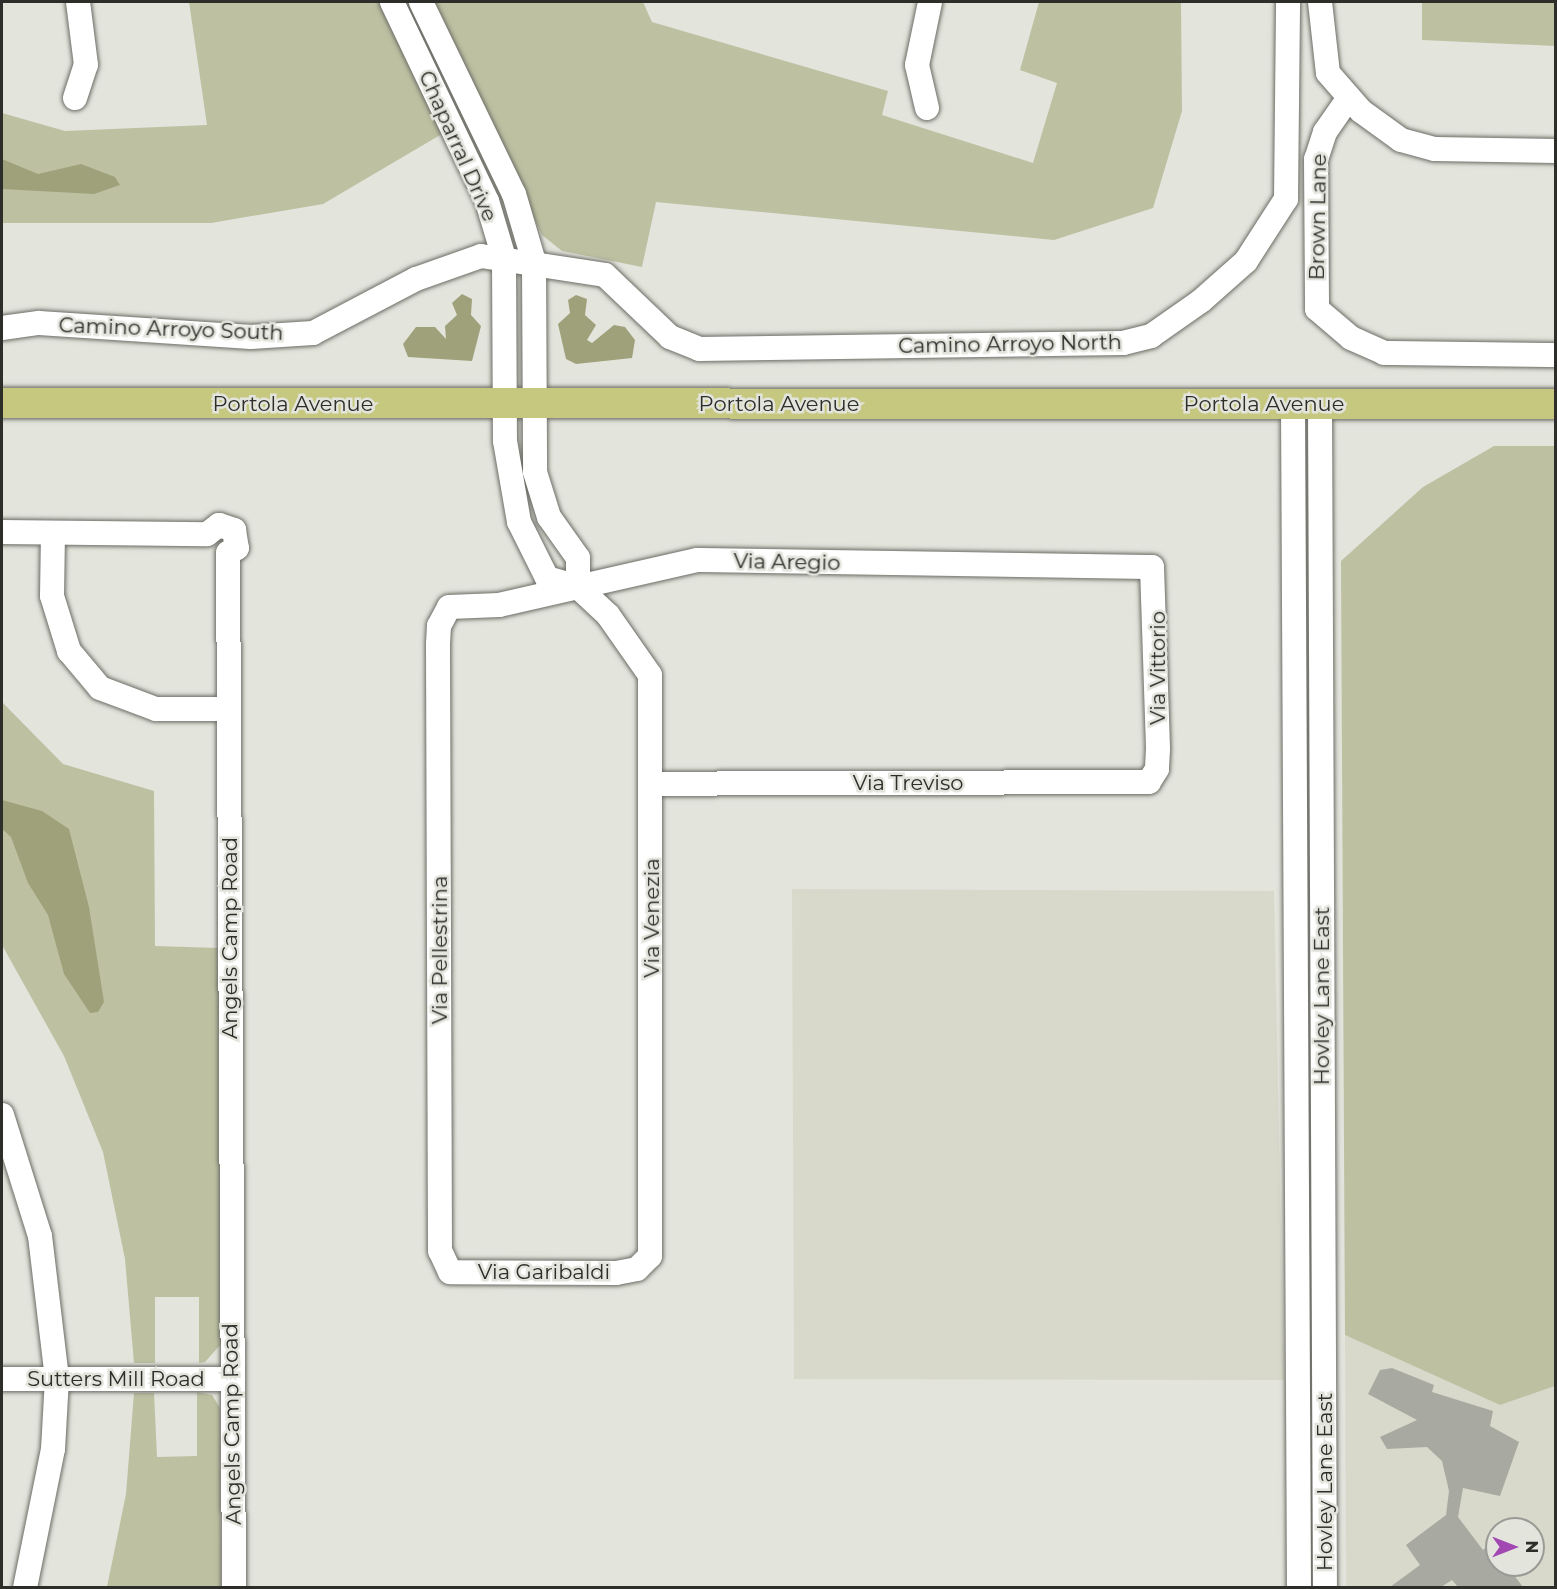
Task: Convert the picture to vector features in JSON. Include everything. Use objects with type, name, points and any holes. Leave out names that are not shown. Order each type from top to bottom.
[{"type":"main road","name":"Portola Avenue","points":[[2,403],[1556,404]]},
{"type":"street","points":[[75,98],[86,65],[78,2]]},
{"type":"street","name":"Chaparral Drive","points":[[392,2],[487,201],[504,258],[518,404]]},
{"type":"street","name":"Chaparral Drive","points":[[421,2],[514,194],[534,262],[518,404]]},
{"type":"street","points":[[927,108],[917,66],[930,2]]},
{"type":"street","name":"Camino Arroyo North","points":[[504,258],[605,274],[670,338],[699,349],[1094,344],[1151,336],[1246,261],[1286,199],[1288,2]]},
{"type":"street","points":[[1320,2],[1328,73],[1348,99],[1401,140],[1435,149],[1556,151]]},
{"type":"street","name":"Brown Lane","points":[[1348,99],[1325,132],[1316,159],[1317,309],[1351,338],[1384,353],[1556,356]]},
{"type":"street","name":"Camino Arroyo South","points":[[2,328],[39,323],[251,337],[313,333],[460,261],[504,258]]},
{"type":"street","points":[[518,404],[541,499],[578,558],[578,587]]},
{"type":"street","name":"Via Venezia","points":[[518,404],[519,522],[547,578],[578,587],[608,615],[650,675],[654,1225],[650,1256],[637,1269]]},
{"type":"street","name":"Hovley Lane East","points":[[1299,1587],[1293,905],[1306,404]]},
{"type":"street","name":"Hovley Lane East","points":[[1306,404],[1323,1040],[1325,1587]]},
{"type":"street","name":"Angels Camp Road","points":[[2,532],[207,534],[219,525],[234,530],[237,548],[228,553],[234,1587]]},
{"type":"street","points":[[53,533],[52,596],[69,651],[100,688],[156,709],[229,709]]},
{"type":"street","name":"Via Aregio","points":[[439,626],[449,607],[499,604],[697,560],[1152,567]]},
{"type":"street","name":"Via Vittorio","points":[[1152,567],[1158,630],[1157,769]]},
{"type":"street","name":"Via Pellestrina","points":[[439,626],[440,1251],[450,1272]]},
{"type":"street","name":"Via Treviso","points":[[652,784],[1132,784],[1149,782],[1157,769]]},
{"type":"street","points":[[1293,905],[1313,916],[1323,1040]]},
{"type":"street","points":[[2,1115],[40,1236],[57,1378],[53,1449],[25,1587]]},
{"type":"street","name":"Via Garibaldi","points":[[450,1272],[637,1269]]},
{"type":"street","name":"Sutters Mill Road","points":[[2,1379],[231,1380]]},
{"type":"shaded area","points":[[189,2],[384,2],[447,131],[323,204],[211,223],[2,223],[2,113],[65,131],[207,125]]},
{"type":"shaded area","points":[[431,2],[643,2],[652,22],[888,91],[882,115],[1033,163],[1057,83],[1020,70],[1039,2],[1181,2],[1182,111],[1153,208],[1054,240],[656,202],[642,267],[562,251],[542,235]]},
{"type":"shaded area","points":[[1422,2],[1555,2],[1555,46],[1422,40]]},
{"type":"shaded area","points":[[2,159],[38,174],[81,164],[115,177],[120,185],[94,194],[2,189]]},
{"type":"shaded area","points":[[462,294],[472,299],[471,315],[481,326],[472,361],[408,357],[403,344],[416,327],[435,327],[446,339],[445,326],[457,315],[452,303]]},
{"type":"shaded area","points":[[576,295],[587,299],[585,315],[596,325],[587,340],[592,343],[614,325],[625,327],[635,340],[632,358],[576,364],[566,359],[558,324],[570,313],[568,300]]},
{"type":"shaded area","points":[[1494,446],[1556,446],[1555,1386],[1500,1405],[1345,1335],[1341,561],[1423,487]]},
{"type":"shaded area","points":[[2,702],[63,764],[154,791],[155,946],[219,948],[221,1344],[205,1362],[199,1363],[199,1297],[155,1297],[155,1363],[134,1363],[125,1259],[103,1152],[64,1056],[2,945]]},
{"type":"shaded area","points":[[2,800],[42,811],[69,829],[89,907],[104,1002],[98,1012],[90,1013],[64,974],[48,915],[28,883],[11,837],[2,829]]},
{"type":"shaded area","points":[[792,889],[1274,891],[1284,1380],[794,1379]]},
{"type":"shaded area","points":[[1345,1335],[1500,1405],[1555,1386],[1555,1587],[1346,1587]]},
{"type":"shaded area","points":[[197,1392],[212,1395],[220,1408],[221,1587],[107,1587],[126,1494],[134,1393],[154,1393],[157,1457],[197,1456]]},
{"type":"building","points":[[1392,1368],[1434,1385],[1432,1392],[1493,1411],[1490,1426],[1519,1442],[1500,1496],[1463,1488],[1458,1517],[1483,1550],[1485,1548],[1485,1577],[1515,1577],[1523,1587],[1458,1587],[1452,1580],[1441,1587],[1390,1587],[1420,1565],[1406,1545],[1446,1515],[1449,1491],[1442,1461],[1427,1447],[1387,1449],[1380,1437],[1417,1420],[1368,1394],[1380,1370]]}]
